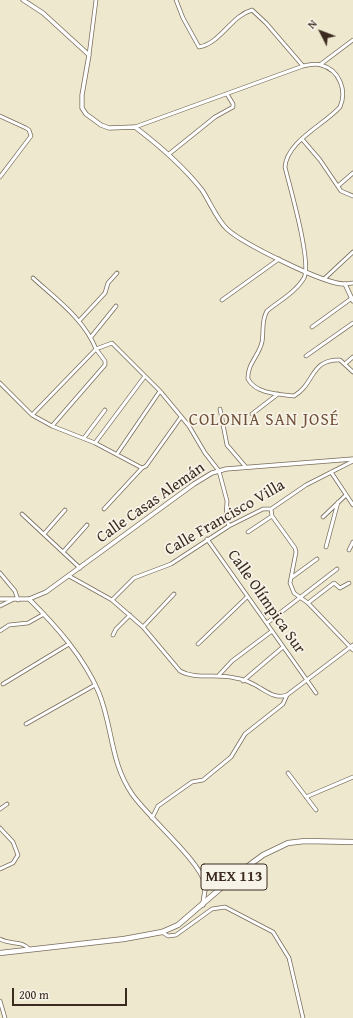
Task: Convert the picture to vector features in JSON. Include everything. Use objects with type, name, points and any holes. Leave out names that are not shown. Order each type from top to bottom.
[{"type":"main road","name":"MEX 113","points":[[0,953],[124,939],[162,932],[178,925],[203,905],[236,874],[263,855],[288,843],[325,840],[353,842]]},
{"type":"street","points":[[23,0],[43,13],[89,55]]},
{"type":"street","points":[[96,0],[82,95],[82,108],[86,114],[101,125],[109,128],[135,128],[303,66],[321,64],[353,40]]},
{"type":"street","points":[[176,0],[183,18],[199,47],[217,38],[230,24],[252,10],[266,23],[303,66]]},
{"type":"street","points":[[321,64],[330,69],[338,77],[343,90],[343,101],[336,111],[302,139],[288,155],[285,167],[303,243],[307,272],[299,286],[267,311],[263,319],[260,347],[247,370],[248,379],[256,388],[278,394],[294,396],[298,394],[316,369],[323,363],[336,360],[346,363],[353,372]]},
{"type":"street","points":[[169,154],[215,117],[234,106],[227,94]]},
{"type":"street","points":[[0,116],[29,130],[31,136],[0,177]]},
{"type":"street","points":[[135,128],[169,154],[200,188],[225,227],[279,259],[307,272],[324,279],[345,284],[353,283]]},
{"type":"street","points":[[302,139],[320,160],[344,194],[353,196]]},
{"type":"street","points":[[338,186],[353,173]]},
{"type":"street","points":[[324,279],[353,252]]},
{"type":"street","points":[[222,300],[279,259]]},
{"type":"street","points":[[79,321],[105,293],[108,283],[117,273]]},
{"type":"street","points":[[33,278],[79,321],[91,337],[96,349],[105,361],[105,365],[52,426]]},
{"type":"street","points":[[312,327],[352,299],[345,284]]},
{"type":"street","points":[[91,337],[116,306]]},
{"type":"street","points":[[306,356],[353,323]]},
{"type":"street","points":[[32,415],[96,349],[112,343],[160,391],[181,417],[204,453],[219,470],[227,501],[226,516],[229,526]]},
{"type":"street","points":[[346,363],[353,357]]},
{"type":"street","points":[[95,443],[145,376]]},
{"type":"street","points":[[0,383],[32,415],[52,426],[95,443],[142,468]]},
{"type":"street","points":[[117,454],[160,391]]},
{"type":"street","points":[[252,414],[278,394]]},
{"type":"street","points":[[220,409],[227,446],[245,466]]},
{"type":"street","points":[[84,438],[105,410]]},
{"type":"street","points":[[104,509],[142,468],[146,466],[181,417]]},
{"type":"street","name":"Calle Casas Alemán","points":[[0,599],[18,600],[40,596],[194,484],[219,470],[245,466],[353,460]]},
{"type":"street","name":"Calle Francisco Villa","points":[[112,600],[134,578],[171,564],[229,526],[263,509],[271,509],[306,485],[353,460]]},
{"type":"street","points":[[331,472],[353,504]]},
{"type":"street","points":[[323,517],[346,495]]},
{"type":"street","points":[[326,547],[338,502]]},
{"type":"street","points":[[152,818],[158,806],[192,782],[202,780],[230,758],[245,734],[283,704],[287,695],[306,679],[352,647],[308,603],[299,597],[291,587],[295,548],[272,516],[271,509]]},
{"type":"street","points":[[44,534],[65,510]]},
{"type":"street","points":[[22,514],[80,568]]},
{"type":"street","points":[[248,532],[272,516]]},
{"type":"street","points":[[63,552],[88,525]]},
{"type":"street","name":"Calle Olímpica Sur","points":[[207,539],[316,692]]},
{"type":"street","points":[[349,550],[353,542]]},
{"type":"street","points":[[291,578],[317,559]]},
{"type":"street","points":[[267,623],[337,569]]},
{"type":"street","points":[[0,573],[15,591],[18,600]]},
{"type":"street","points":[[68,576],[112,600],[143,627],[180,671],[187,675],[219,676],[252,683],[268,693],[279,696],[287,695]]},
{"type":"street","points":[[308,603],[334,584],[340,588],[349,583]]},
{"type":"street","points":[[143,627],[174,594]]},
{"type":"street","points":[[198,644],[247,597]]},
{"type":"street","points":[[29,599],[44,614],[69,644],[95,685],[100,695],[119,772],[132,794],[188,857],[202,877],[205,885],[203,905]]},
{"type":"street","points":[[0,606],[12,600]]},
{"type":"street","points":[[0,631],[9,625],[28,623],[44,614]]},
{"type":"street","points":[[113,635],[116,629],[130,615]]},
{"type":"street","points":[[219,676],[232,661],[272,631]]},
{"type":"street","points":[[3,684],[69,644]]},
{"type":"street","points":[[243,681],[283,647]]},
{"type":"street","points":[[26,724],[95,685]]},
{"type":"street","points":[[288,773],[316,810]]},
{"type":"street","points":[[306,797],[353,777]]},
{"type":"street","points":[[0,809],[7,804]]},
{"type":"street","points":[[0,828],[6,833],[18,855],[13,863],[0,869]]},
{"type":"street","points":[[162,932],[168,936],[176,935],[212,909],[225,907],[273,932],[289,958],[303,1018]]},
{"type":"street","points":[[0,939],[5,942],[22,944],[30,950]]},
{"type":"street","points":[[0,1001],[5,1018]]},
{"type":"district","name":"COLONIA SAN JOSÉ","points":[[264,421]]}]
